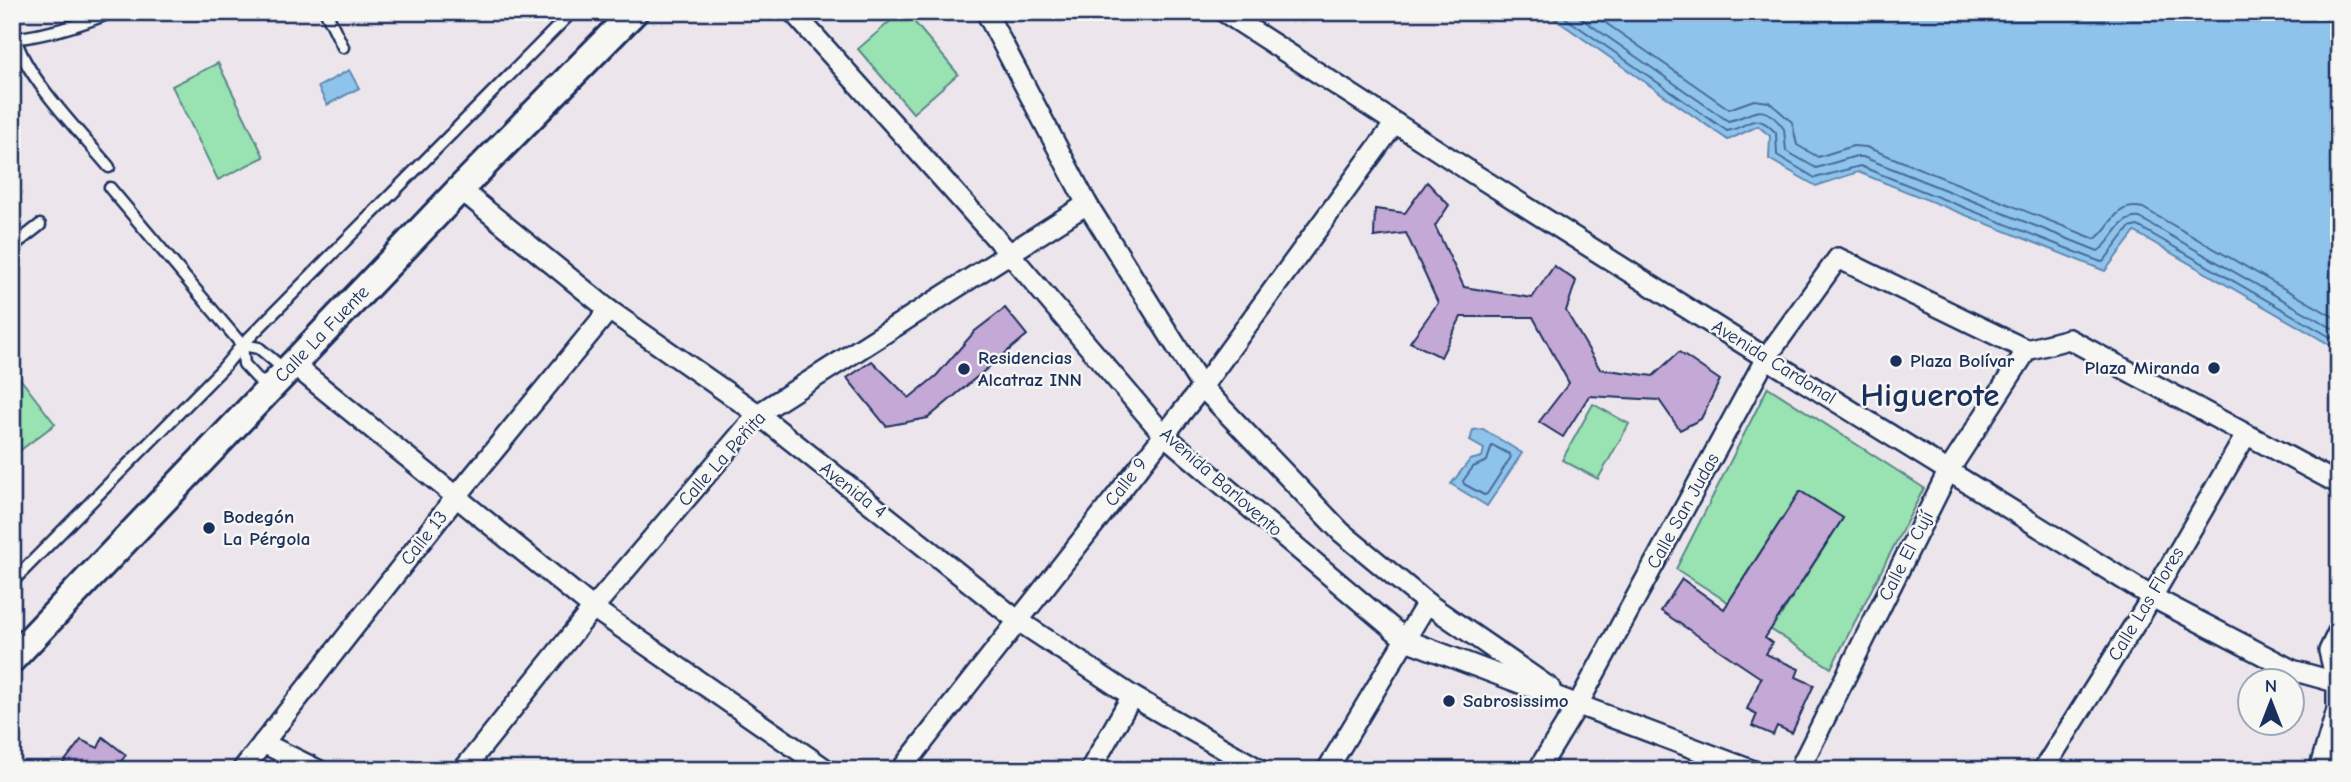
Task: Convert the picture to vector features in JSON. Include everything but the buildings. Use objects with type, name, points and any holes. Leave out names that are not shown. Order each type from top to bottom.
[{"type":"main road","name":"Calle La Fuente","points":[[12,659],[460,189],[634,12]]},
{"type":"street","name":"Avenida Barlovento","points":[[793,12],[1009,253],[1163,435],[1406,640],[1751,770]]},
{"type":"street","name":"Avenida Barlovento","points":[[986,12],[1087,204],[1202,387],[1341,532],[1427,603],[1577,706]]},
{"type":"street","name":"Avenida Cardonal","points":[[1224,12],[1766,359],[2152,597],[2292,670],[2338,683]]},
{"type":"street","name":"Calle 9","points":[[901,770],[1202,387],[1395,122]]},
{"type":"street","name":"Avenida 4","points":[[460,189],[609,310],[758,414],[1017,620],[1132,696],[1260,770]]},
{"type":"street","name":"Calle La Peñita","points":[[463,770],[593,608],[758,414],[1087,204]]},
{"type":"street","name":"Calle San Judas","points":[[1538,770],[1577,706],[1766,359],[1838,258],[2026,350]]},
{"type":"street","name":"Calle 13","points":[[242,770],[456,497],[609,310]]},
{"type":"street","points":[[2026,350],[2068,339],[2339,484]]},
{"type":"street","name":"Calle El Cují","points":[[1799,770],[1949,471],[2026,350]]},
{"type":"street","points":[[283,375],[456,497],[593,608],[827,770]]},
{"type":"street","name":"Calle Las Flores","points":[[2043,770],[2152,597],[2246,435]]},
{"type":"street","points":[[1327,770],[1427,603]]},
{"type":"street","points":[[2319,770],[2337,710],[2338,683],[2329,652],[2339,630]]},
{"type":"street","points":[[1090,770],[1132,696]]},
{"type":"street","points":[[263,743],[318,770]]},
{"type":"lane","points":[[109,167],[38,81],[19,52],[14,39],[35,37],[112,12]]},
{"type":"lane","points":[[326,12],[343,47]]},
{"type":"lane","points":[[12,582],[572,12]]},
{"type":"lane","points":[[110,188],[242,345],[244,364],[283,375]]},
{"type":"lane","points":[[12,247],[40,225]]},
{"type":"lane","points":[[242,345],[259,348],[283,375]]},
{"type":"green space","points":[[901,12],[906,12],[958,74],[913,113],[858,49]]},
{"type":"green space","points":[[218,63],[264,157],[218,180],[172,86]]},
{"type":"green space","points":[[12,368],[55,424],[18,452],[12,443]]},
{"type":"green space","points":[[1768,387],[1924,488],[1831,668],[1676,569]],"holes":[[[1800,491],[1843,518],[1779,618],[1736,590]]]},
{"type":"green space","points":[[1593,404],[1629,424],[1598,479],[1562,460]]},
{"type":"water","points":[[1545,12],[2339,12],[2339,350],[2135,232],[2105,271],[1858,172],[1816,186],[1769,159],[1770,136],[1758,126],[1728,140]]},
{"type":"water","points":[[349,70],[359,88],[327,105],[318,87]]},
{"type":"water","points":[[1483,429],[1522,453],[1487,506],[1451,484],[1470,460],[1482,457],[1484,449],[1470,441],[1473,430]]},
{"type":"place","name":"Plaza Bolívar","points":[[1896,361]]},
{"type":"place","name":"Plaza Miranda","points":[[2214,368]]},
{"type":"place","name":"Residencias Alcatraz INN","points":[[964,369]]},
{"type":"place","name":"Bodegón La Pérgola","points":[[209,528]]},
{"type":"place","name":"Sabrosissimo","points":[[1449,701]]},
{"type":"district","name":"Higuerote","points":[[1930,395]]}]
